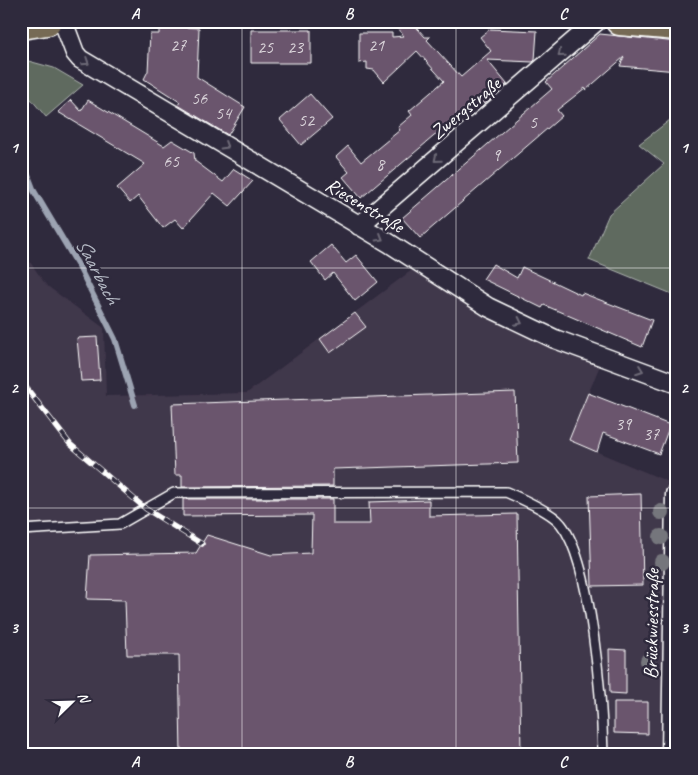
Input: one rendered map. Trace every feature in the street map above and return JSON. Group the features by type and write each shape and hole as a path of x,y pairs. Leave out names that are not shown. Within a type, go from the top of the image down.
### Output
{"main road":[{"path":"21,24 47,21"},
{"path":"620,21 677,26"}],"street":[{"name":"Riesenstraße","path":"63,21 74,53 80,60 359,226 488,307 555,339 677,384"},
{"name":"Zwergstraße","path":"359,226 597,21"},
{"name":"Brückwiesstraße","path":"671,754 675,494"}],"lane":[{"path":"21,530 120,524 174,493 506,492 530,502 561,523 577,558 592,624 602,716 603,754"}],"shaded area":[{"path":"21,249 46,285 104,328 106,396 247,393 420,264 603,358 569,440 676,485 671,754 21,754"}],"green space":[{"path":"21,59 54,68 83,85 46,117 21,87"},
{"path":"670,120 677,123 677,296 589,260 609,214 664,164 639,144"}],"building":[{"path":"396,21 411,21 425,37 430,37 427,40 461,77 491,51 480,37 490,29 537,31 535,60 533,62 487,60 507,84 484,104 479,98 361,198 343,177 349,172 336,157 348,146 361,162 400,130 398,127 412,115 409,111 444,81 417,51 384,82 374,70 367,69 367,62 359,63 359,33 392,33 392,37 404,36 393,24"},
{"path":"159,26 199,28 197,77 245,107 228,135 178,105 180,102 144,79 148,71 150,34 159,34"},
{"path":"251,30 311,30 311,63 251,63"},
{"path":"600,34 677,42 677,71 620,66 624,57 586,90 585,88 557,110 562,116 420,238 402,218 552,89 546,82"},
{"path":"310,94 332,119 301,145 280,120"},
{"path":"71,100 81,111 88,100 164,146 172,140 194,153 195,161 223,182 234,169 253,181 230,206 214,193 183,228 175,219 163,228 138,196 130,203 117,188 145,164 58,112"},
{"path":"331,245 346,263 356,255 378,282 355,301 333,273 325,280 311,262"},
{"path":"493,264 517,278 522,267 581,295 582,293 652,320 642,347 544,305 542,308 483,279"},
{"path":"355,313 366,327 330,353 320,339"},
{"path":"97,337 100,380 81,381 77,338"},
{"path":"515,392 518,463 333,469 333,486 182,487 182,475 175,475 172,404"},
{"path":"588,393 670,425 659,454 603,433 597,452 569,440"},
{"path":"641,494 643,585 592,586 589,496"},
{"path":"183,499 333,499 333,524 370,524 369,502 429,500 429,516 517,514 521,754 181,754 179,655 127,655 125,600 87,599 90,555 196,553 207,535 271,555 311,553 312,515 183,516"},
{"path":"609,649 626,650 626,694 610,693"},
{"path":"614,702 648,702 648,734 614,733"}],"waterway":[{"name":"Saarbach","path":"21,157 34,191 78,265 115,339 135,405"}],"railway":[{"path":"21,381 70,444 146,509 202,544"}]}
